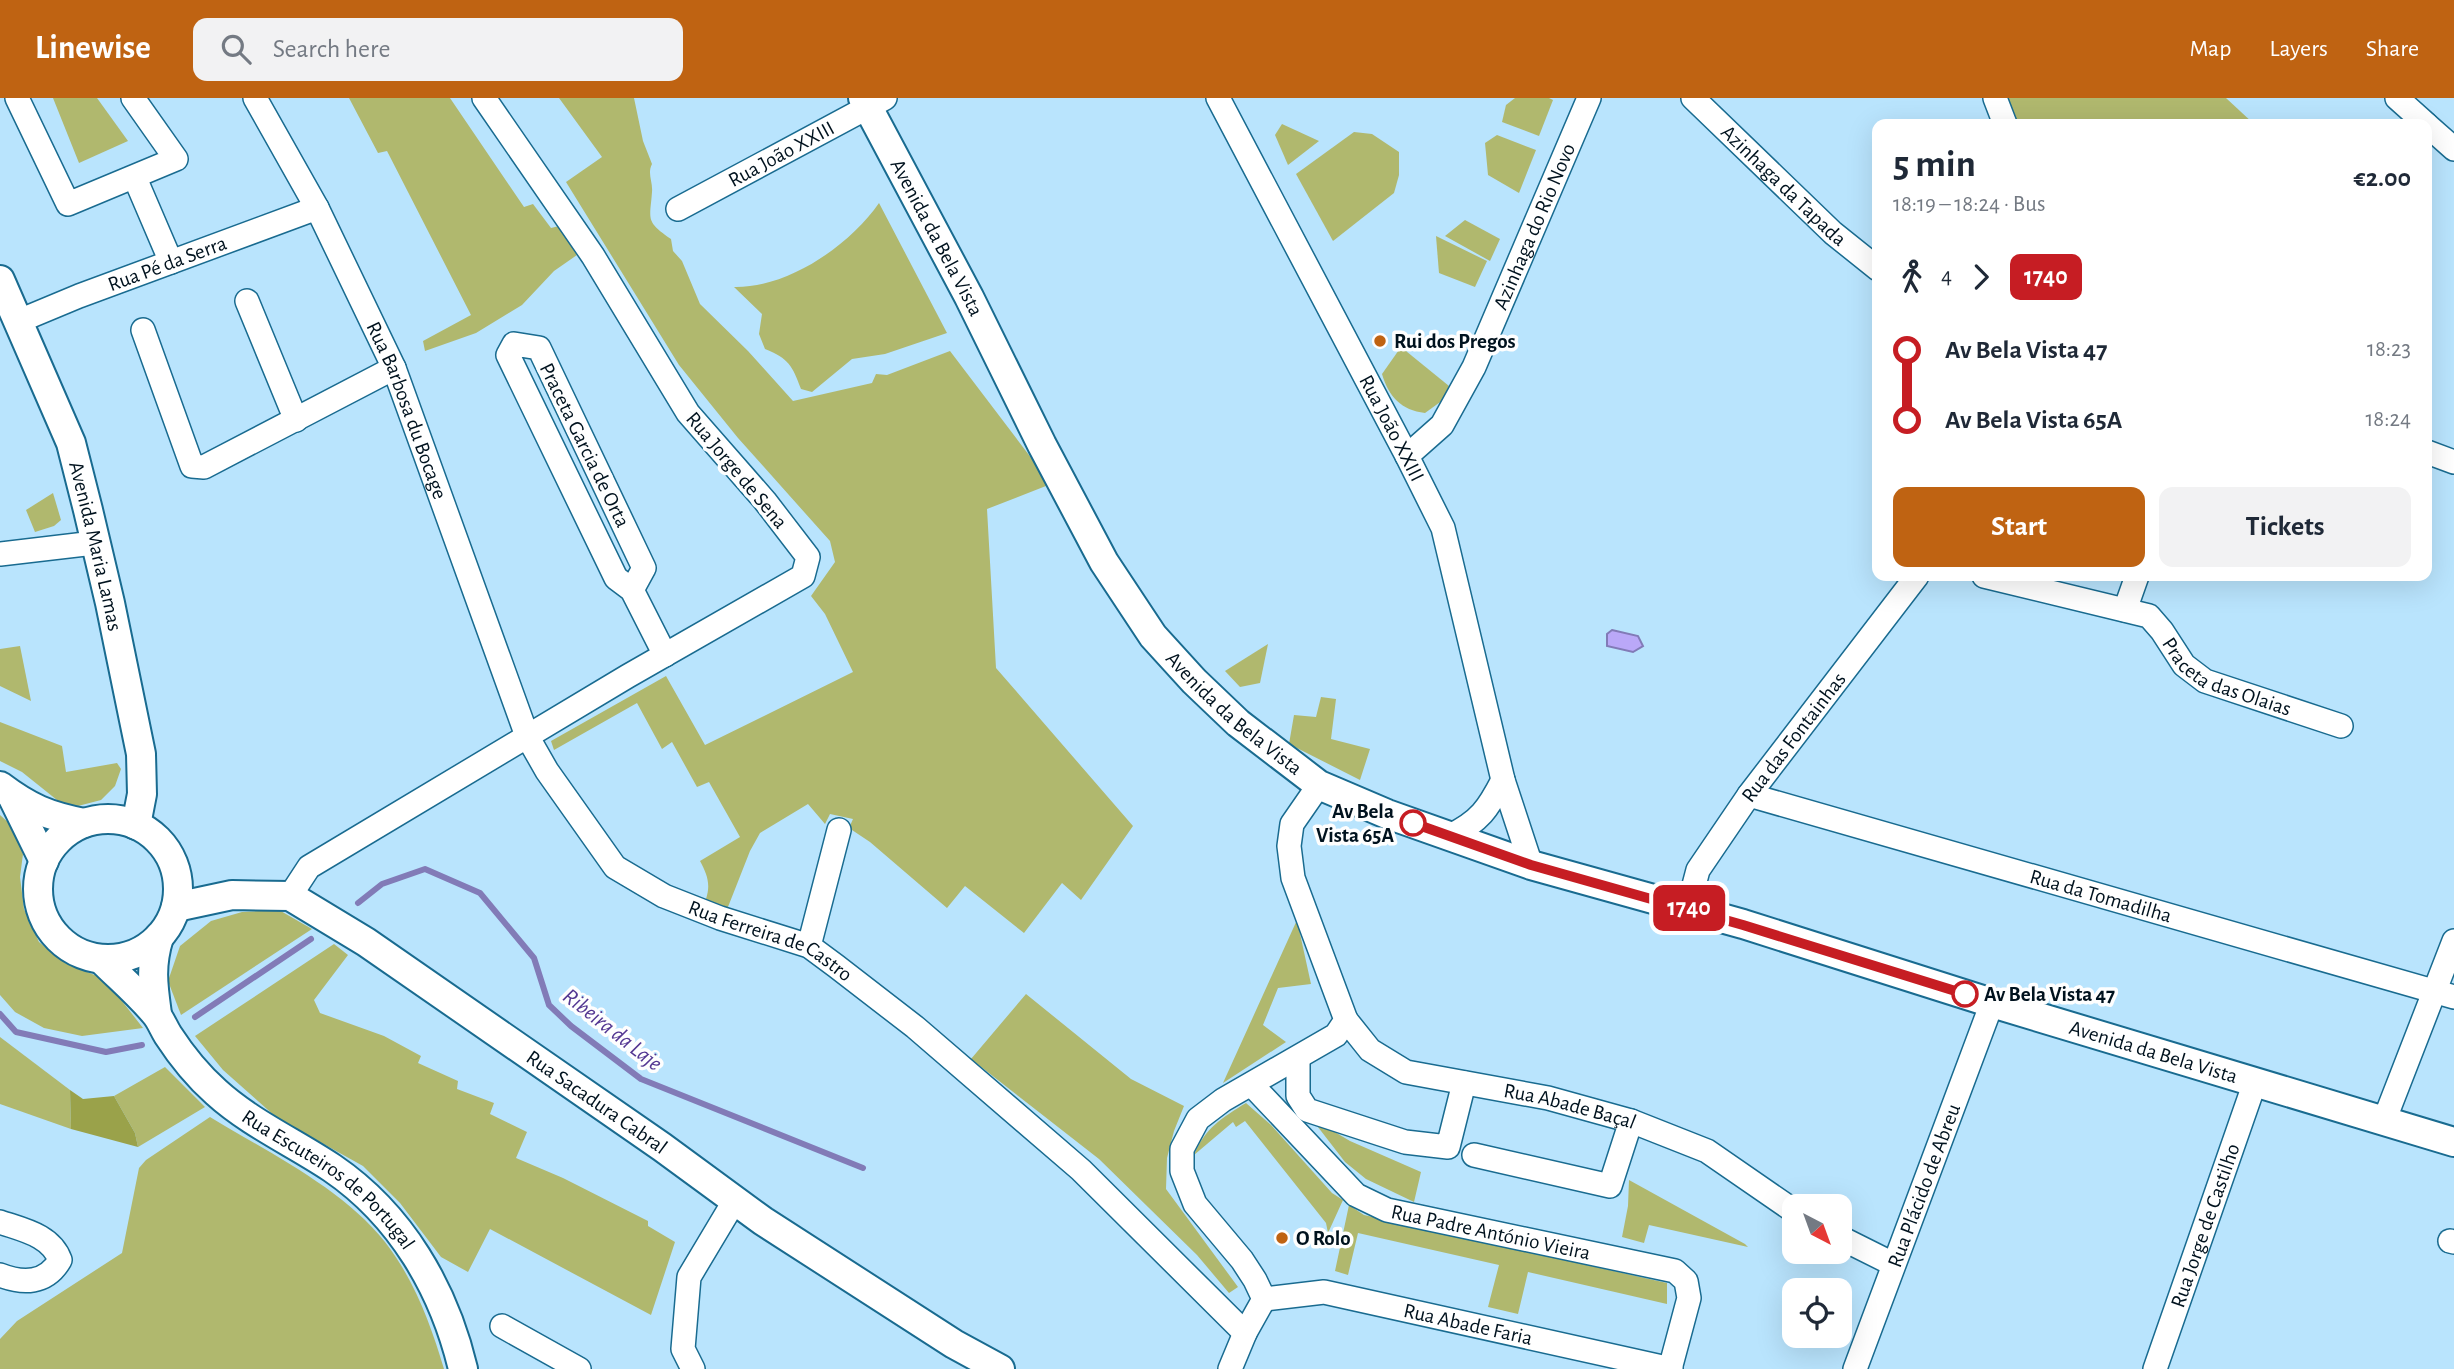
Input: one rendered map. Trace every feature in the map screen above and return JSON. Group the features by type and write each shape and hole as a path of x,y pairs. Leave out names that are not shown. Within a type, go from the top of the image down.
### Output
{"street":[{"path":"17,98 68,204 176,159 133,98"},
{"name":"Rua Barbosa du Bocage","path":"254,98 317,208 394,368 527,736"},
{"name":"Rua Jorge de Sena","path":"484,98 593,256 688,413 765,501 808,557 803,576 527,736"},
{"name":"Rua João XXIII","path":"1218,98 1443,528 1503,780 1531,865"},
{"name":"Azinhaga do Rio Novo","path":"1407,456 1442,425 1474,367 1588,98"},
{"name":"Azinhaga da Tapada","path":"1693,98 1833,233 1872,264"},
{"path":"1995,98 2003,119"},
{"path":"2397,98 2420,119"},
{"name":"Rua João XXIII","path":"678,209 872,101"},
{"name":"Avenida da Bela Vista","path":"872,101 1042,445 1104,562 1153,636 1194,681 1238,723 1319,785 1387,814 1531,865 1688,908 2454,1142"},
{"path":"2432,129 2454,149"},
{"path":"135,178 171,262"},
{"name":"Rua Pé da Serra","path":"19,321 79,296 317,208"},
{"name":"Avenida Maria Lamas","path":"0,281 71,443 110,603 141,754 142,794 136,825"},
{"path":"247,301 296,419"},
{"path":"143,330 192,466 204,467 394,368"},
{"name":"Praceta Garcia de Orta","path":"632,590 644,568 539,348 514,344 508,355 617,578 632,590 665,655"},
{"path":"2432,454 2454,462"},
{"path":"0,554 94,543"},
{"name":"Rua das Fontainhas","path":"1688,908 1698,870 1749,795 1913,581"},
{"name":"Praceta das Olaias","path":"2005,581 2149,616 2184,665 2205,681 2341,726"},
{"path":"2125,610 2135,581"},
{"path":"176,907 232,895 290,896 309,867 527,736"},
{"name":"Rua Ferreira de Castro","path":"527,736 547,771 615,867 664,896 720,918 809,946 915,1027 1081,1170 1245,1333"},
{"path":"1450,836 1471,826 1491,805 1503,780"},
{"name":"Rua Abade Baçal","path":"1319,785 1293,824 1289,846 1293,878 1346,1020 1370,1050 1406,1072 1548,1098 1631,1121 1707,1151 1782,1203"},
{"path":"6,791 50,816 84,823"},
{"path":"6,791 44,861"},
{"name":"Rua da Tomadilha","path":"1749,795 2444,994"},
{"path":"101,819 136,825 155,836 169,853 177,874 176,907 159,937 143,950 122,958 81,956 52,933 43,916 38,898 38,879 44,861 54,845 67,832 84,823 101,819"},
{"path":"809,946 839,830"},
{"name":"Rua Sacadura Cabral","path":"290,896 366,942 735,1200 954,1344 1000,1369"},
{"name":"Rua Escuteiros de Portugal","path":"157,1014 152,978 153,958 159,937"},
{"path":"2384,1121 2444,994 2454,941"},
{"name":"Rua Escuteiros de Portugal","path":"101,959 157,1014 168,1035 214,1090 236,1109 348,1180 387,1216 432,1281 458,1345 463,1369"},
{"name":"Rua Plácido de Abreu","path":"1855,1369 1992,1003"},
{"path":"1230,1369 1245,1333 1264,1299 1242,1260 1195,1204 1182,1171 1182,1149 1198,1119 1223,1100 1336,1035 1346,1020"},
{"path":"1298,1058 1298,1096 1307,1110 1405,1142 1448,1147 1464,1083"},
{"name":"Rua Jorge de Castilho","path":"2155,1369 2255,1082"},
{"name":"Rua Padre António Vieira","path":"1252,1085 1356,1195 1387,1210 1675,1271 1686,1281 1689,1298 1670,1369"},
{"path":"1474,1155 1610,1186 1631,1121"},
{"path":"693,1369 682,1349 689,1277 735,1200"},
{"path":"0,1222 52,1244 60,1260 48,1275 30,1282 0,1275"},
{"path":"1852,1244 1893,1264"},
{"name":"Rua Abade Faria","path":"1264,1299 1324,1292 1670,1369"},
{"path":"502,1326 579,1369"}],"green space":[{"path":"53,98 97,98 128,141 79,163"},
{"path":"349,98 450,98 524,207 533,204 551,228 559,226 577,255 554,271 522,305 476,333 425,351 423,341 471,315 387,151 378,153"},
{"path":"559,98 634,98 643,141 652,164 650,214 653,224 671,239 673,251 682,261 700,304 748,351 793,401 872,383 876,374 887,375 950,351 1051,484 987,509 996,668 1133,826 1081,900 1062,883 1024,933 965,886 947,908 870,842 849,828 853,819 830,814 825,824 808,804 760,833 726,912 706,899 708,879 700,861 740,837 709,782 697,787 672,742 662,749 637,703 554,750 551,741 666,676 705,745 853,672 825,614 811,596 835,562 830,541 738,438 679,365 566,182 602,157"},
{"path":"1515,98 1553,100 1539,136 1502,122 1506,105"},
{"path":"2004,98 2226,98 2249,119 2013,119"},
{"path":"1282,124 1319,141 1288,165 1275,135"},
{"path":"1354,132 1372,134 1399,152 1399,175 1394,193 1333,241 1296,174"},
{"path":"1497,135 1536,150 1519,193 1488,175 1485,143"},
{"path":"879,203 947,333 885,354 852,359 812,392 801,389 789,364 765,349 759,334 762,314 734,287 775,280 816,262 851,234"},
{"path":"1465,220 1500,239 1490,261 1445,236"},
{"path":"1436,236 1487,261 1475,287 1439,273"},
{"path":"1401,347 1449,386 1443,400 1425,413 1409,409 1397,401 1382,374"},
{"path":"53,493 61,520 54,526 35,532 26,510"},
{"path":"1268,644 1260,683 1240,687 1225,671"},
{"path":"20,646 31,701 0,686 0,649"},
{"path":"1321,697 1336,699 1331,739 1370,749 1360,780 1289,744 1294,715 1316,717"},
{"path":"0,722 62,746 66,772 117,763 121,769 115,786 101,800 78,806 62,804 22,772 0,761"},
{"path":"0,815 10,824 23,854 20,877 24,909 39,942 65,963 97,976 118,996 143,1028 82,1036 44,1028 15,1012 0,995"},
{"path":"279,910 312,929 181,1015 168,981 180,946 211,921 242,912"},
{"path":"1297,920 1311,984 1278,988 1263,1025 1286,1042 1223,1083"},
{"path":"334,944 348,955 314,1000 320,1013 384,1036 421,1056 418,1063 458,1081 457,1089 494,1103 490,1114 527,1132 516,1158 563,1178 648,1221 648,1226 675,1242 651,1315 490,1229 468,1272 441,1257 400,1203 363,1166 277,1118 223,1070 195,1036"},
{"path":"1026,994 1131,1079 1184,1106 1167,1158 1166,1189 1238,1287 1229,1293 1197,1255 1099,1159 971,1059"},
{"path":"0,1037 70,1090 71,1129 0,1104"},
{"path":"165,1067 205,1107 138,1147 135,1133 114,1096"},
{"path":"70,1090 83,1099 114,1096 135,1133 138,1147 71,1129"},
{"path":"1246,1103 1271,1125 1332,1193 1343,1200 1328,1233 1326,1223 1245,1121 1236,1127 1233,1122 1194,1155 1209,1131"},
{"path":"210,1117 304,1173 368,1223 405,1271 427,1319 444,1369 0,1369 0,1339 17,1321 122,1253 139,1168 146,1160"},
{"path":"1311,1118 1350,1141 1421,1172 1414,1202 1366,1179 1345,1162"},
{"path":"1629,1180 1748,1247 1649,1225 1644,1243 1622,1237 1628,1206"},
{"path":"1349,1205 1364,1215 1667,1283 1667,1304 1528,1272 1518,1314 1488,1307 1499,1265 1358,1233 1348,1275 1335,1271"}],"shaded area":[{"path":"1612,630 1638,636 1643,646 1633,652 1607,646 1607,634"}],"waterway":[{"name":"Ribeira da Laje","path":"358,903 382,884 425,869 480,893 534,958 549,1005 571,1026 641,1079 863,1168"},
{"path":"195,1017 311,939"},
{"name":"Ribeira da Laje","path":"0,1014 16,1032 106,1052 142,1045"}],"bus line":[{"name":"1740","path":"1413,823 1531,865 1688,908 1965,994"}],"place":[{"name":"Rui dos Pregos","path":"1380,341"},
{"name":"Av Bela Vista 65A","path":"1413,823"},
{"name":"Av Bela Vista 47","path":"1965,994"},
{"name":"O Rolo","path":"1282,1238"}]}
